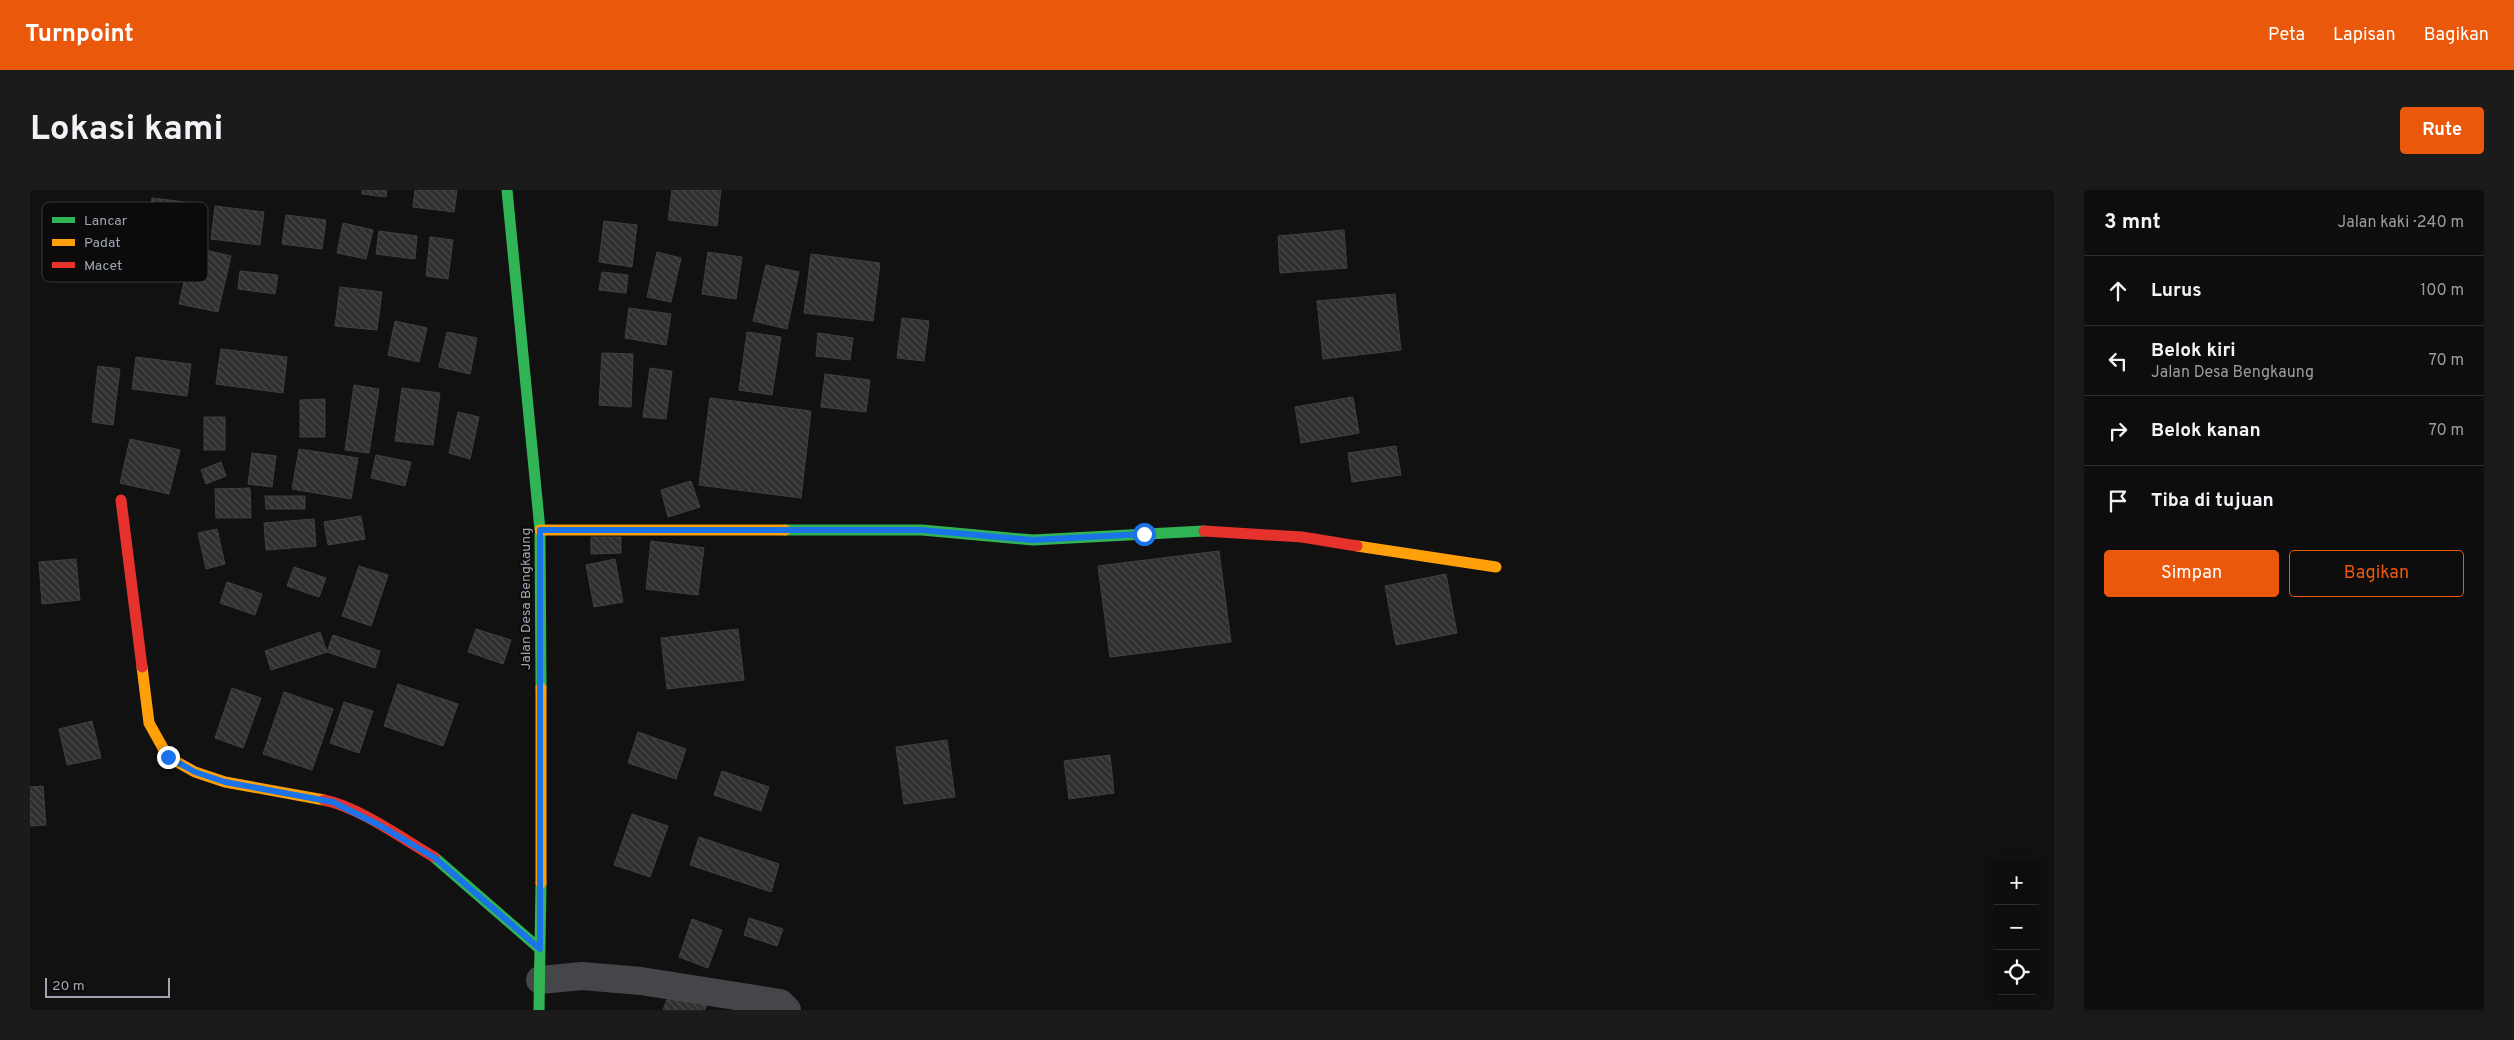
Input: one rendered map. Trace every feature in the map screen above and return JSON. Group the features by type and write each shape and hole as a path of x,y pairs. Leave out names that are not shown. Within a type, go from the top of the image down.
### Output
{"street":[{"name":"Jalan Desa Bengkaung","path":"507,190 540,530 540,1010"},
{"path":"121,500 149,723 168,757 195,772 225,782 333,802 381,826 435,858 540,949"},
{"path":"540,530 922,530 1033,540 1217,530 1302,537 1496,567"},
{"path":"540,980 582,976 641,981 780,1002 787,1010"}],"building":[{"path":"362,190 387,190 386,197 362,194"},
{"path":"415,190 457,190 454,212 413,207"},
{"path":"672,190 721,190 717,226 668,220"},
{"path":"152,198 185,202 152,202"},
{"path":"215,206 264,212 260,245 211,239"},
{"path":"286,215 326,220 322,249 282,244"},
{"path":"604,221 637,225 632,267 599,262"},
{"path":"343,223 373,230 366,259 337,253"},
{"path":"1344,230 1347,268 1280,273 1278,236"},
{"path":"379,231 417,236 415,259 376,254"},
{"path":"430,237 453,240 448,279 426,276"},
{"path":"208,251 231,256 218,312 179,304 184,282 208,282"},
{"path":"657,252 681,258 671,302 647,297"},
{"path":"708,252 742,257 736,299 702,294"},
{"path":"811,254 880,263 873,321 804,313"},
{"path":"766,265 799,272 787,329 753,321"},
{"path":"240,271 278,275 275,294 238,289"},
{"path":"602,272 628,275 626,293 599,290"},
{"path":"340,287 382,292 377,330 335,326"},
{"path":"1395,294 1401,350 1323,359 1317,301"},
{"path":"629,308 671,314 666,345 625,338"},
{"path":"902,318 929,321 924,361 897,358"},
{"path":"395,321 427,328 419,362 388,355"},
{"path":"447,332 477,338 470,374 439,367"},
{"path":"747,332 781,337 772,395 739,390"},
{"path":"818,333 853,338 850,360 816,356"},
{"path":"221,349 287,357 283,393 216,384"},
{"path":"602,353 633,354 631,407 599,405"},
{"path":"136,357 191,364 187,396 132,389"},
{"path":"98,366 120,369 113,425 92,422"},
{"path":"650,368 672,371 666,419 643,417"},
{"path":"825,374 870,380 866,412 821,407"},
{"path":"354,385 379,389 369,453 345,450"},
{"path":"402,388 440,393 433,445 395,441"},
{"path":"1353,397 1359,433 1301,443 1295,407"},
{"path":"710,398 811,411 801,498 699,485"},
{"path":"325,399 325,437 300,437 300,400"},
{"path":"458,412 479,417 470,459 449,453"},
{"path":"204,417 225,417 225,450 204,450"},
{"path":"130,439 180,450 169,494 120,483"},
{"path":"1396,446 1401,475 1352,482 1348,453"},
{"path":"299,449 358,458 351,499 292,489"},
{"path":"252,453 276,456 272,487 248,484"},
{"path":"376,455 411,462 405,486 371,478"},
{"path":"221,462 226,476 206,484 201,470"},
{"path":"691,481 700,507 668,517 661,490"},
{"path":"250,488 251,518 216,518 215,489"},
{"path":"265,496 305,496 305,509 266,509"},
{"path":"361,516 365,539 328,545 324,522"},
{"path":"314,519 316,546 266,550 264,523"},
{"path":"217,529 225,564 206,569 198,533"},
{"path":"591,537 621,537 621,553 591,554"},
{"path":"651,541 704,548 698,595 646,589"},
{"path":"1219,551 1231,642 1110,657 1098,566"},
{"path":"76,559 80,600 42,604 39,562"},
{"path":"615,559 623,602 594,607 586,565"},
{"path":"359,566 388,575 371,626 342,616"},
{"path":"294,567 326,578 319,597 287,586"},
{"path":"1446,574 1457,633 1396,645 1385,586"},
{"path":"227,582 262,594 255,615 220,603"},
{"path":"476,629 511,640 503,664 468,652"},
{"path":"738,629 744,680 667,689 661,638"},
{"path":"320,632 327,652 271,670 265,651"},
{"path":"333,635 380,651 375,668 327,652"},
{"path":"398,684 458,704 443,746 384,726"},
{"path":"232,688 261,698 243,748 215,738"},
{"path":"284,692 333,709 312,770 263,754"},
{"path":"344,702 373,711 359,753 330,743"},
{"path":"92,721 101,758 67,765 59,729"},
{"path":"638,732 686,749 676,779 628,763"},
{"path":"947,740 955,797 904,804 896,747"},
{"path":"1110,755 1114,793 1069,799 1064,761"},
{"path":"722,771 769,787 761,811 714,795"},
{"path":"43,786 46,825 30,826 30,787"},
{"path":"632,814 668,826 650,877 614,865"},
{"path":"699,837 779,864 771,892 690,865"},
{"path":"749,918 783,929 777,946 744,935"},
{"path":"692,919 722,930 708,968 679,957"},
{"path":"670,991 707,1004 705,1010 663,1010"}],"traffic: fast":[{"path":"507,190 540,530 541,688"},
{"path":"785,530 922,530 1033,540 1204,531"},
{"path":"434,857 540,949"},
{"path":"539,1010 541,883"}],"traffic: slow":[{"path":"540,530 785,530"},
{"path":"1357,546 1496,567"},
{"path":"142,667 149,723 168,757 195,772 225,782 324,800"},
{"path":"541,688 541,883"}],"traffic: jam":[{"path":"121,500 142,667"},
{"path":"1204,531 1302,537 1357,546"},
{"path":"324,800 352,809 366,816 434,857"}],"route":[{"path":"168,757 195,772 225,782 333,802 381,826 435,858 540,949 542,792 540,530 771,532 922,530 1033,540 1080,539 1144,534"}]}
